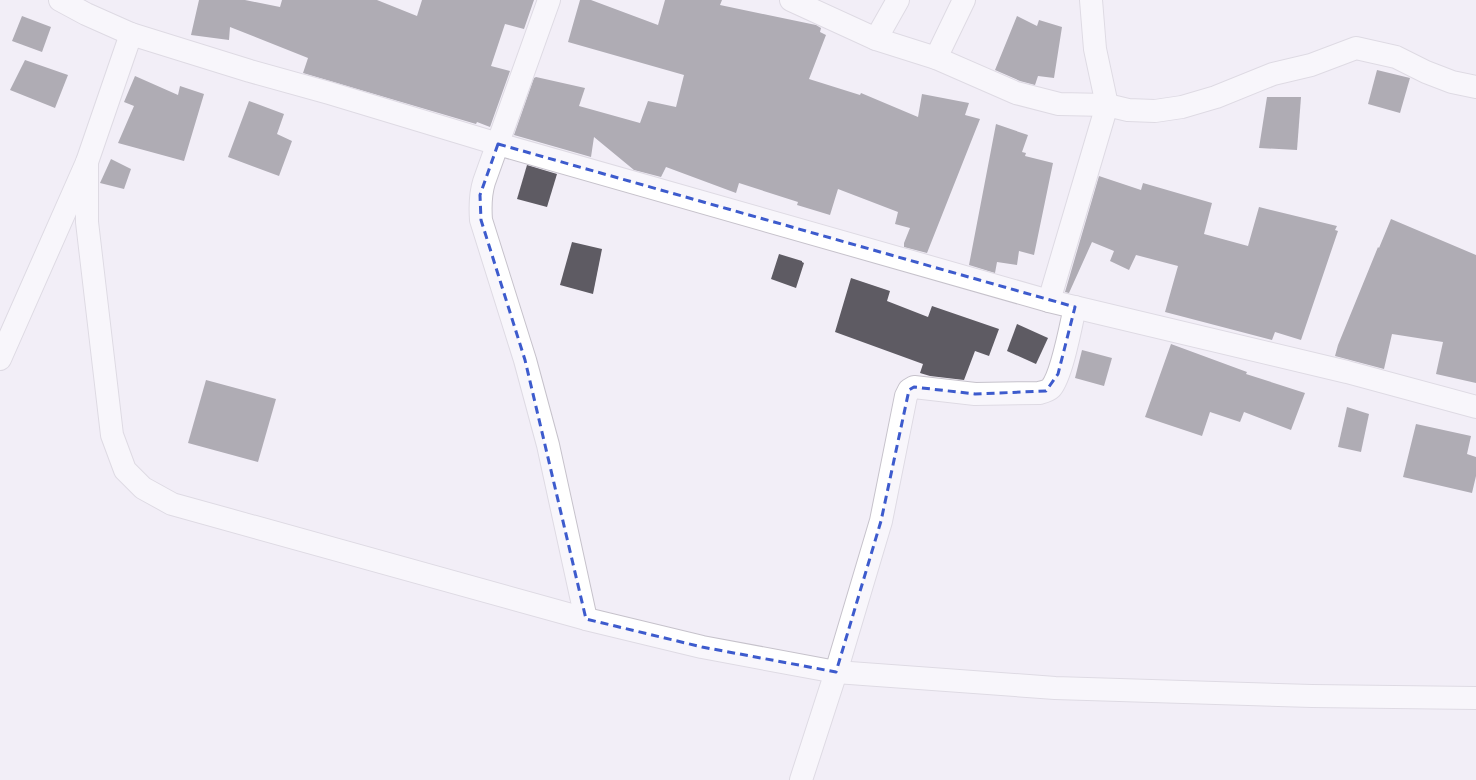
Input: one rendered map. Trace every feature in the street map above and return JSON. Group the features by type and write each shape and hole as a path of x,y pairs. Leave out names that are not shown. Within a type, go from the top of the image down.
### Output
{"street":[{"path":"60,0 86,14 131,34 243,69 329,93 498,144 1049,301 1347,372 1476,407"},
{"path":"549,0 480,195 481,220 525,360 548,445 586,619"},
{"path":"791,0 876,39 936,58 1024,95 1059,104 1107,105 1128,110 1155,111 1182,107 1216,97 1273,74 1311,65 1356,48 1396,57 1426,72 1452,82 1476,87"},
{"path":"876,39 898,0"},
{"path":"936,58 964,0"},
{"path":"1049,301 1107,105 1095,50 1091,0"},
{"path":"0,359 87,162 131,34"},
{"path":"87,162 87,222 112,435 125,470 143,488 172,504 586,619 702,647 836,672 1055,688 1312,696 1476,698"},
{"path":"801,780 836,672 881,521 906,396 909,390 914,387 975,394 1039,393 1046,391 1050,388 1058,374 1076,307"}],"highlighted area":[{"path":"498,144 1075,307 1058,374 1046,391 975,394 914,387 909,390 881,521 836,672 702,647 586,619 525,360 481,220 480,195"}],"building":[{"path":"199,0 245,0 280,7 282,0 377,0 417,16 422,0 534,0 524,29 505,24 491,66 510,71 490,127 303,73 308,58 230,27 229,40 191,35"},
{"path":"580,0 591,0 658,25 665,0 722,0 720,5 816,25 821,28 820,32 826,35 809,79 860,95 861,93 918,117 922,94 969,103 965,115 980,119 927,253 904,247 904,243 910,228 895,224 898,212 838,189 830,215 797,205 798,202 739,183 736,193 666,167 661,177 634,170 594,137 591,157 514,135 534,78 536,77 585,88 579,106 640,123 648,101 676,107 684,75 568,42"},
{"path":"22,16 51,27 42,52 12,41"},
{"path":"1017,16 1037,26 1039,20 1062,27 1054,78 1038,76 1035,85 1020,81 995,70"},
{"path":"25,60 68,75 55,108 10,90"},
{"path":"1377,70 1410,78 1400,113 1368,104"},
{"path":"135,76 178,95 180,86 204,94 184,161 118,143 134,106 124,102"},
{"path":"1267,97 1301,97 1297,150 1259,148"},
{"path":"249,101 284,114 277,134 292,141 279,176 228,157"},
{"path":"996,124 1028,135 1022,152 1026,153 1025,156 1053,163 1034,255 1019,251 1017,265 997,262 995,273 969,265"},
{"path":"111,159 131,169 124,189 100,183"},
{"path":"527,165 557,174 547,207 517,199"},
{"path":"1099,176 1141,190 1143,183 1212,203 1204,234 1248,246 1259,207 1337,226 1335,230 1338,231 1301,340 1275,332 1272,340 1165,312 1178,266 1136,255 1129,270 1110,261 1114,251 1092,242 1069,293 1065,292"},
{"path":"1391,219 1476,255 1476,383 1436,374 1443,342 1392,334 1384,369 1335,356 1338,345 1378,247 1379,248"},
{"path":"572,242 602,249 593,294 560,285"},
{"path":"779,254 802,261 804,263 796,288 771,279"},
{"path":"851,278 890,291 887,301 928,317 932,306 999,329 989,356 975,351 964,380 930,376 920,373 923,364 835,332"},
{"path":"1017,324 1048,338 1036,364 1007,351"},
{"path":"1171,344 1247,372 1246,374 1305,393 1291,430 1244,412 1240,422 1210,412 1202,436 1145,417"},
{"path":"1082,350 1112,358 1104,386 1075,378"},
{"path":"206,380 276,399 258,462 188,443"},
{"path":"1347,407 1369,414 1361,452 1338,447"},
{"path":"1416,424 1471,436 1467,454 1476,457 1476,476 1472,493 1403,477"}]}
